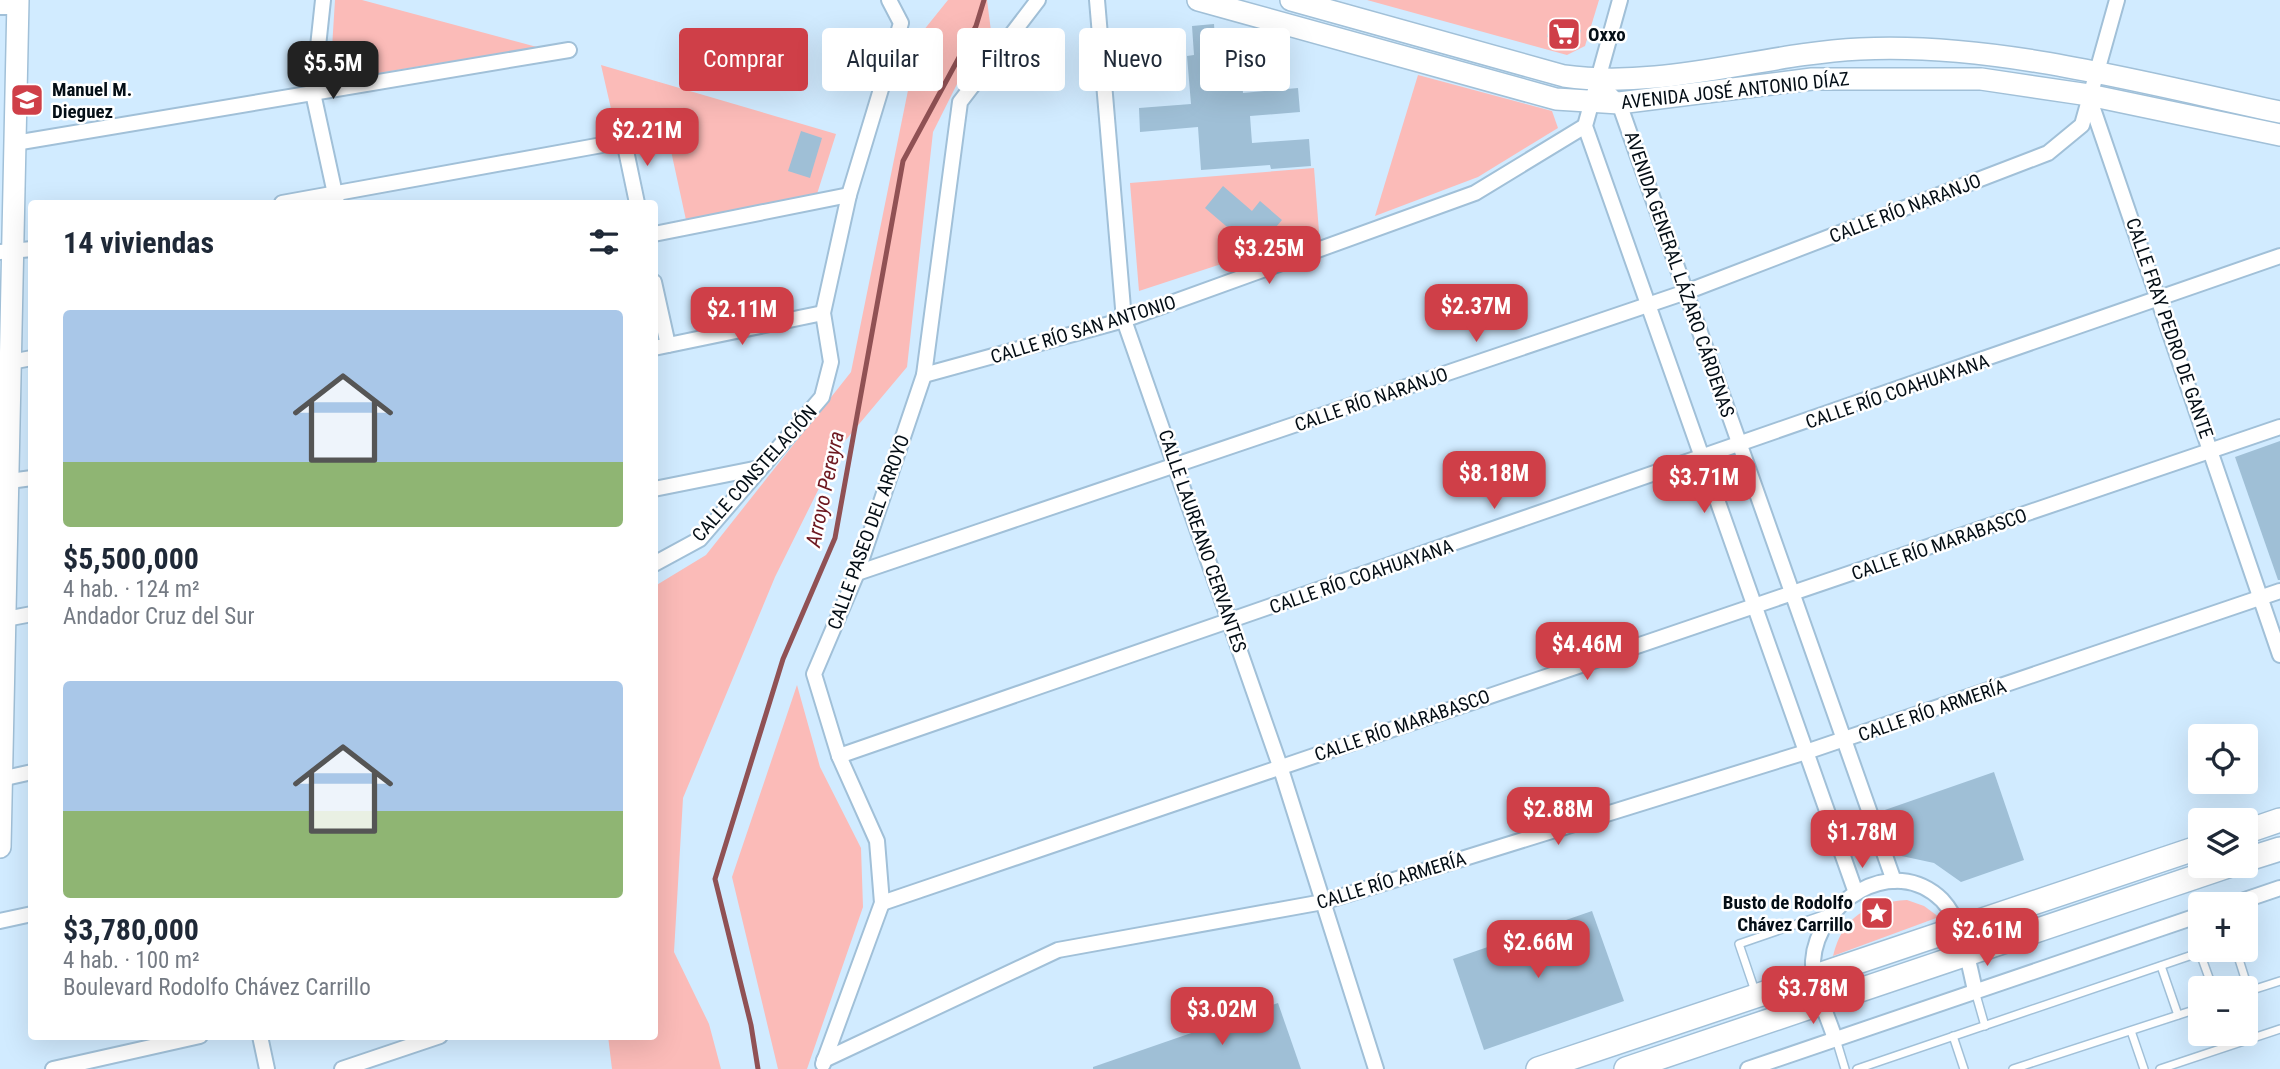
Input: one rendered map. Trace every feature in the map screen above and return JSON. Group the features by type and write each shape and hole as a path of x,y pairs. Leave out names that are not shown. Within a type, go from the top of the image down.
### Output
{"main road":[{"path":"2258,828 2280,820"},
{"path":"2258,856 2280,849"},
{"path":"1538,1069 1957,926 2188,851"},
{"path":"1626,1069 2193,878"}],"street":[{"path":"323,0 313,93 336,198"},
{"name":"CALLE CONSTELACIÓN","path":"658,562 700,539 822,397 831,362 823,313 849,195 901,23 889,0"},
{"name":"CALLE PASEO DEL ARROYO","path":"823,1064 882,903 877,841 839,756 814,674 857,573 924,375 960,103 1038,0"},
{"name":"CALLE LAUREANO CERVANTES","path":"1097,0 1124,320 1177,465 1280,766 1376,1069"},
{"name":"AVENIDA JOSÉ ANTONIO DÍAZ","path":"1198,0 1556,99 1619,103 1812,79 1981,79 2089,95 2280,135"},
{"path":"1285,24 1292,0"},
{"name":"AVENIDA JOSÉ ANTONIO DÍAZ","path":"1292,0 1564,76 1596,80 1639,79 1860,49 1980,54 2095,74 2280,112"},
{"path":"1585,126 1620,0"},
{"path":"2089,95 2117,0"},
{"path":"0,847 5,363 15,251 10,131 12,5"},
{"path":"10,131 313,93 569,50"},
{"path":"1596,80 1619,103"},
{"name":"CALLE RÍO NARANJO","path":"857,573 1686,292 2048,153 2082,125 2089,95"},
{"name":"CALLE FRAY PEDRO DE GANTE","path":"2089,95 2280,655"},
{"name":"AVENIDA GENERAL LÁZARO CÁRDENAS","path":"1619,103 1894,881"},
{"name":"CALLE RÍO SAN ANTONIO","path":"924,375 1124,320 1475,193 1585,126"},
{"name":"AVENIDA GENERAL LÁZARO CÁRDENAS","path":"1585,126 1856,893"},
{"path":"314,200 624,141 636,200"},
{"path":"658,233 849,195"},
{"name":"CALLE RÍO COAHUAYANA","path":"839,756 2161,300 2280,256"},
{"path":"658,319 661,346 823,313"},
{"path":"5,363 28,359"},
{"name":"CALLE RÍO MARABASCO","path":"882,903 2280,427"},
{"path":"658,488 759,468"},
{"path":"4,490 28,480"},
{"name":"CALLE RÍO ARMERÍA","path":"823,1064 1058,950 1323,902 1844,740 2280,591"},
{"path":"2,620 28,615"},
{"path":"2,779 28,773"},
{"path":"1835,1039 1814,975 1816,943 1833,911 1868,886 1894,881 1919,887 1941,900 1957,926 1975,990"},
{"path":"2258,895 2280,888"},
{"path":"0,921 28,915"},
{"path":"1748,1069 2188,919"},
{"path":"53,1069 182,1040"},
{"path":"261,1040 267,1069"},
{"path":"342,1069 428,1040"}],"lane":[{"path":"1756,995 1739,944 1833,911"},
{"path":"1857,1069 2188,957"},
{"path":"2161,966 2178,1015"},
{"path":"2258,988 2280,981"},
{"path":"1975,990 1986,1026"},
{"path":"2013,1069 2188,1011"},
{"path":"2160,1069 2280,1029"},
{"path":"2131,1031 2144,1069"},
{"path":"1953,1036 1964,1069"},
{"path":"1835,1039 1845,1069"}],"shaded area":[{"path":"335,0 362,0 537,47 330,81"},
{"path":"948,0 987,0 991,28 957,28 957,84 933,132 907,367 839,448 775,577 683,798 674,952 709,1024 721,1069 612,1069 608,1040 658,1040 658,584 706,555 851,372 908,91 943,91 943,28 925,28"},
{"path":"1367,0 1599,0 1585,46 1567,55"},
{"path":"601,65 679,88 679,91 690,91 836,134 817,194 686,220 668,137 620,148"},
{"path":"1418,75 1552,111 1558,128 1478,177 1375,216"},
{"path":"1314,168 1319,232 1139,291 1130,183"},
{"path":"797,685 820,767 861,848 863,907 807,1069 778,1069 732,877"},
{"path":"1907,900 1924,906 1939,917 1833,956 1843,931 1859,914 1880,904"}],"building":[{"name":"Oxxo","path":"1551,21 1581,30 1577,45 1547,37"},
{"path":"1214,24 1214,28 1200,28 1200,91 1243,93 1290,91 1290,89 1298,88 1300,112 1250,116 1252,143 1309,139 1311,166 1271,169 1270,165 1201,170 1198,127 1140,132 1139,108 1191,104 1187,56 1194,55 1192,26"},
{"path":"801,131 822,138 810,178 788,171"},
{"path":"1223,186 1252,211 1260,201 1282,220 1263,242 1258,237 1245,253 1228,238 1233,232 1205,208"},
{"path":"2280,441 2280,580 2278,580 2235,457"},
{"path":"1994,772 2024,860 1961,882 1934,863 1897,855 1882,811"},
{"path":"1592,911 1624,1001 1484,1050 1453,959"},
{"path":"1278,1003 1301,1069 1093,1069 1093,1067"}],"waterway":[{"name":"Arroyo Pereyra","path":"758,1069 751,1025 715,879 783,659 835,538 903,161 976,26 984,0"}],"place":[{"name":"Oxxo","path":"1564,34"},
{"name":"Manuel M. Dieguez","path":"27,100"},
{"name":"Busto de Rodolfo Chávez Carrillo","path":"1877,913"}]}
